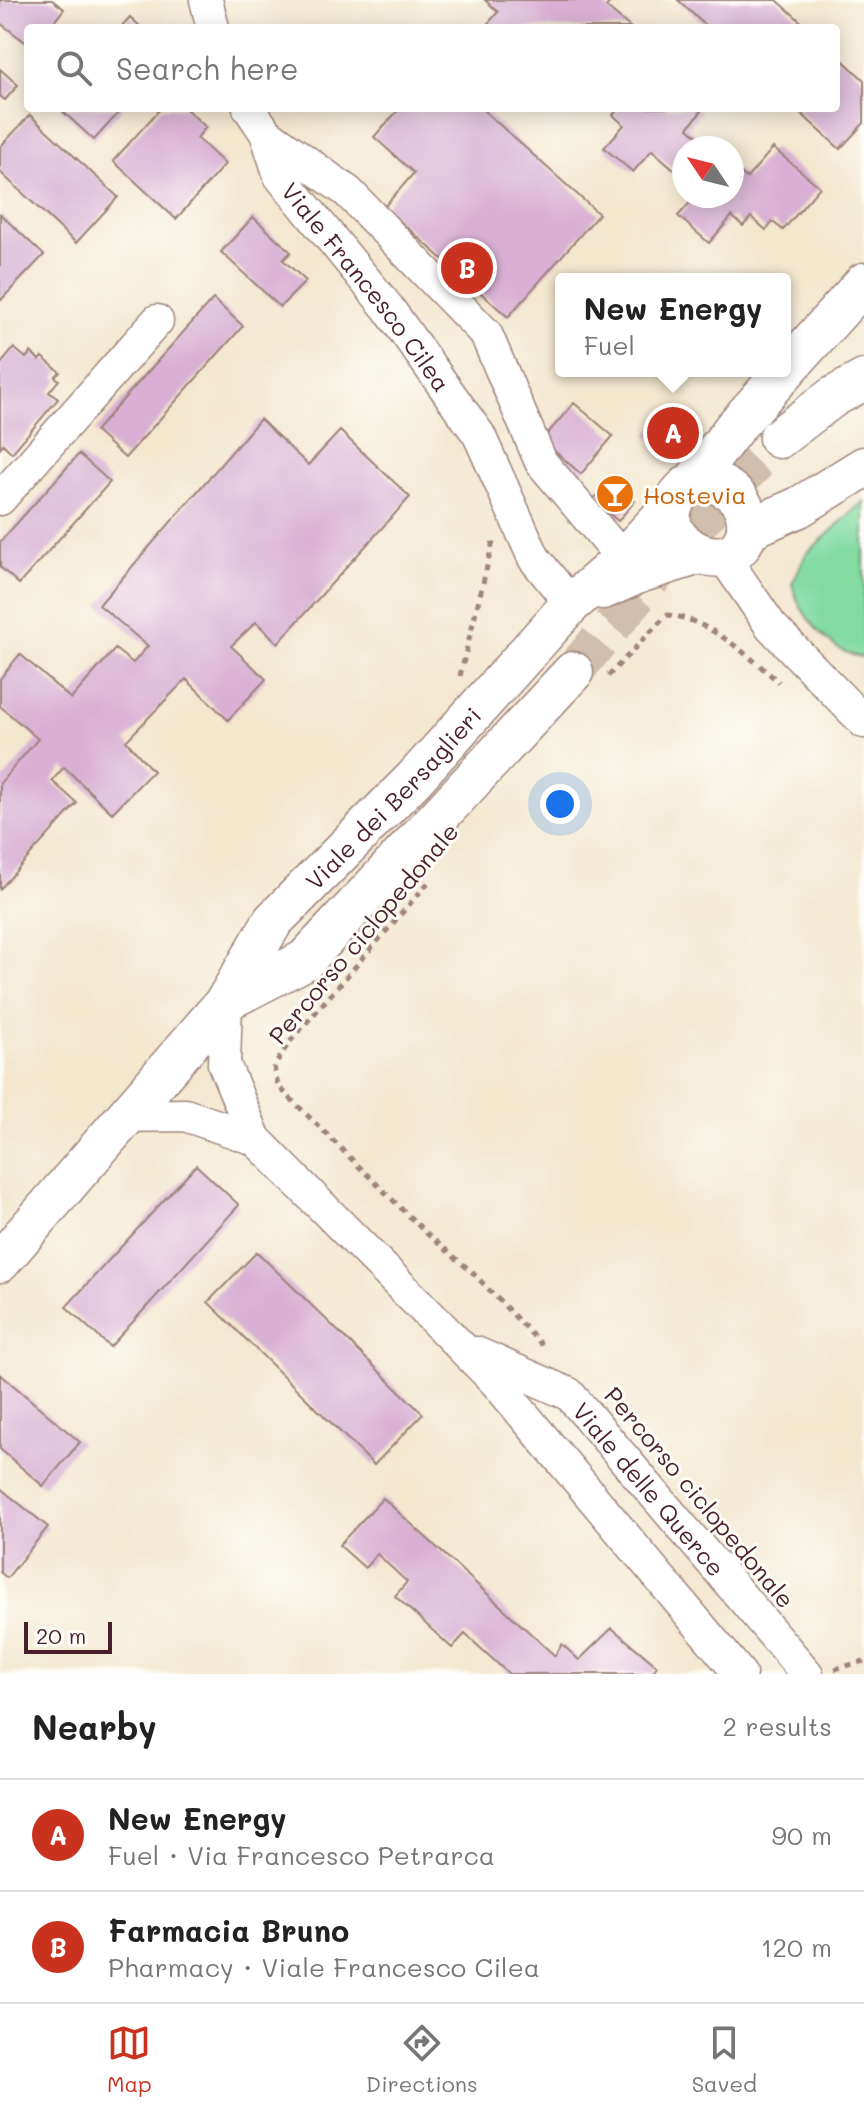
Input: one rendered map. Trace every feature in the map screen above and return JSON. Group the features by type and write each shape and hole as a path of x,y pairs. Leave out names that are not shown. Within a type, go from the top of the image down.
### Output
{"main road":[{"name":"Viale dei Bersaglieri","path":"791,364 864,283"},
{"name":"Viale dei Bersaglieri","path":"0,1262 226,1001 273,921 414,779 571,604 623,559 780,377"},
{"path":"779,438 833,397 864,380"},
{"path":"571,604 639,573 722,547 799,507 864,467"},
{"path":"710,480 730,489 745,510 722,547 681,541 672,524 683,493 710,480"},
{"name":"Viale dei Bersaglieri","path":"226,1001 305,960 589,675"}],"street":[{"path":"206,0 212,24"},
{"name":"Viale Francesco Cilea","path":"257,120 348,192 422,264 486,334 541,462 623,559"},
{"name":"Viale Francesco Cilea","path":"257,120 280,176 388,308 479,435 534,558 571,604"},
{"path":"0,499 157,321"},
{"path":"479,435 517,401"},
{"path":"722,547 771,626 861,711"},
{"name":"Viale delle Querce","path":"226,1001 224,1064 255,1139 506,1393 740,1674"},
{"name":"Viale delle Querce","path":"124,1116 185,1115 255,1139"},
{"name":"Viale delle Querce","path":"461,1346 569,1394 817,1670"}],"path":[{"path":"589,675 667,615 686,617 727,642 787,689"},
{"name":"Percorso ciclopedonale","path":"431,879 288,1044 274,1067 278,1086 425,1232 472,1272 551,1354"},
{"path":"817,1670 836,1670 864,1661"}],"green space":[{"path":"864,501 864,654 861,657 838,648 817,630 801,607 792,584 806,554"}],"building":[{"path":"0,0 52,0 64,9 52,24 24,24 24,41 0,23"},
{"path":"485,0 612,0 606,7 626,24 488,24 498,12"},
{"path":"678,0 777,0 804,24 704,24"},
{"path":"130,17 138,24 124,24"},
{"path":"840,58 864,80 864,123 840,149 799,112 840,112"},
{"path":"0,69 18,85 5,100 0,96"},
{"path":"63,112 119,112 94,140"},
{"path":"157,112 189,112 206,127 197,138 225,164 176,219 113,161"},
{"path":"396,112 485,112 599,214 508,317 384,207 414,173 374,137"},
{"path":"616,112 701,112 688,128 697,136 672,136 672,168 652,150 633,172 604,148 624,125 613,115"},
{"path":"30,115 118,197 76,243 0,172 0,147"},
{"path":"773,148 820,187 783,230 773,222 766,230 751,217 743,226 732,216 709,243 678,216 685,208 744,208 744,176 747,178"},
{"path":"0,214 44,255 0,301"},
{"path":"253,217 291,252 283,260 306,281 280,307 221,252"},
{"path":"213,299 243,326 125,458 95,431"},
{"path":"14,348 26,358 31,352 39,360 42,357 60,372 55,377 59,380 49,392 58,399 12,453 3,444 0,448 0,365"},
{"path":"574,403 613,436 581,474 542,440"},
{"path":"671,409 696,432 673,459 647,435"},
{"path":"260,419 308,465 340,431 410,497 278,643 256,622 231,646 266,679 228,720 186,679 126,741 153,771 112,813 64,767 52,781 77,803 0,889 0,783 38,739 0,706 0,679 20,654 71,699 115,649 133,663 148,646 99,605"},
{"path":"79,454 110,482 19,584 0,567 0,542"},
{"path":"610,479 635,501 618,521 593,500"},
{"path":"196,1165 239,1205 110,1347 66,1307"},
{"path":"257,1252 423,1414 374,1465 208,1302"},
{"path":"0,1374 80,1442 43,1486 0,1449"},
{"path":"0,1488 48,1527 7,1578 0,1572"},
{"path":"383,1498 555,1656 562,1644 579,1660 612,1628 657,1666 651,1674 509,1674 465,1634 452,1648 395,1596 407,1582 377,1554 365,1568 339,1545"}],"tunnel":[{"path":"573,672 699,521 779,438"}],"place":[{"name":"Farmacia Bruno","path":"467,268"},
{"name":"New Energy","path":"673,433"},
{"name":"Hostevia","path":"615,494"}]}
